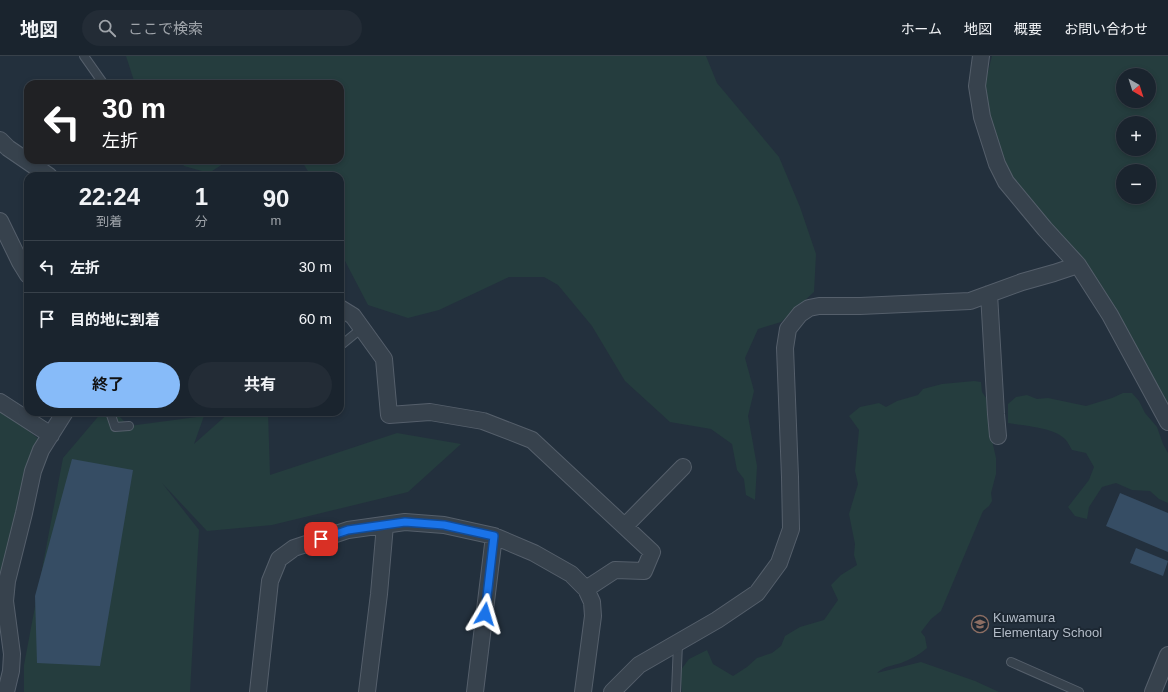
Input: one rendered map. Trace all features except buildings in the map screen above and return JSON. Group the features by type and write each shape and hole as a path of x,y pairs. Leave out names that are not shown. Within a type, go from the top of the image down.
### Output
{"street":[{"path":"981,56 977,86 982,117 997,164 1006,182 1019,199 1078,265 1110,315 1168,422"},
{"path":"0,140 8,148 24,159"},
{"path":"31,164 42,172"},
{"path":"0,221 24,268"},
{"path":"612,692 639,665 717,620 756,593 779,563 791,529 785,348 788,328 800,314 810,308 819,306 860,306 970,300 1078,265"},
{"path":"989,294 998,436"},
{"path":"344,310 353,316 384,359 389,415 430,412 483,421 532,440 652,552 644,571 614,570 586,589"},
{"path":"0,402 51,435"},
{"path":"6,692 11,672 12,654 5,601 7,580 33,471 41,450 63,416"},
{"path":"625,526 683,467"},
{"path":"258,692 270,581 279,559 294,548 341,532 405,522 444,525 494,536 534,554 571,574 586,589 592,602 593,616 583,692"},
{"path":"367,692 379,594 385,525"},
{"path":"475,692 494,536"},
{"path":"1153,692 1168,655"}],"lane":[{"path":"84,56 101,80"},
{"path":"344,343 362,328"},
{"path":"112,416 116,427 129,426"},
{"path":"676,692 678,642"},
{"path":"1011,662 1079,692"}],"green space":[{"path":"126,56 706,56 717,83 779,157 800,207 816,254 814,292 781,322 758,329 745,358 754,391 748,416 757,466 755,500 746,495 744,479 737,470 732,444 711,429 670,422 625,381 592,326 558,285 544,277 509,277 439,310 408,318 368,305 344,259 344,172 308,172 304,164 344,164 344,80 134,80"},
{"path":"992,56 1168,56 1168,407 1082,265 1006,182 992,136 984,88"},
{"path":"183,164 223,164 211,172 184,166"},
{"path":"974,381 981,382 982,392 991,405 989,427 996,458 996,474 991,493 992,501 983,511 941,611 931,619 921,632 925,637 927,648 912,658 885,668 877,673 921,662 975,681 999,692 682,692 680,671 689,659 707,650 713,664 733,676 757,658 772,653 781,646 785,636 800,627 824,620 838,600 831,585 841,575 857,565 854,555 855,544 849,514 858,484 855,471 859,430 849,416 860,407 879,403 886,407 897,401 918,395 923,389 942,384"},
{"path":"1123,393 1132,393 1139,401 1145,413 1157,427 1168,453 1168,503 1159,499 1150,491 1132,490 1116,483 1102,487 1089,507 1087,519 1075,516 1068,507 1089,480 1094,467 1086,453 1072,450 1065,439 1060,435 1046,429 1008,423 1008,404 1016,397 1027,395 1037,399 1048,398 1086,406"},
{"path":"0,408 45,444 0,593"},
{"path":"99,416 119,416 129,426 204,416 194,444 226,416 268,416 270,475 397,433 461,444 408,492 272,525 207,531 162,483 199,530 190,692 24,692 24,665 63,458"}],"water":[{"path":"72,459 133,470 100,666 37,663 35,596"},
{"path":"1120,493 1168,513 1168,552 1106,526"},
{"path":"1136,548 1168,561 1163,576 1130,563"}],"place":[{"name":"Kuwamura Elementary School","path":"980,624"}],"route":[{"path":"321,539 348,530 405,522 444,525 494,536 485,614"}]}
